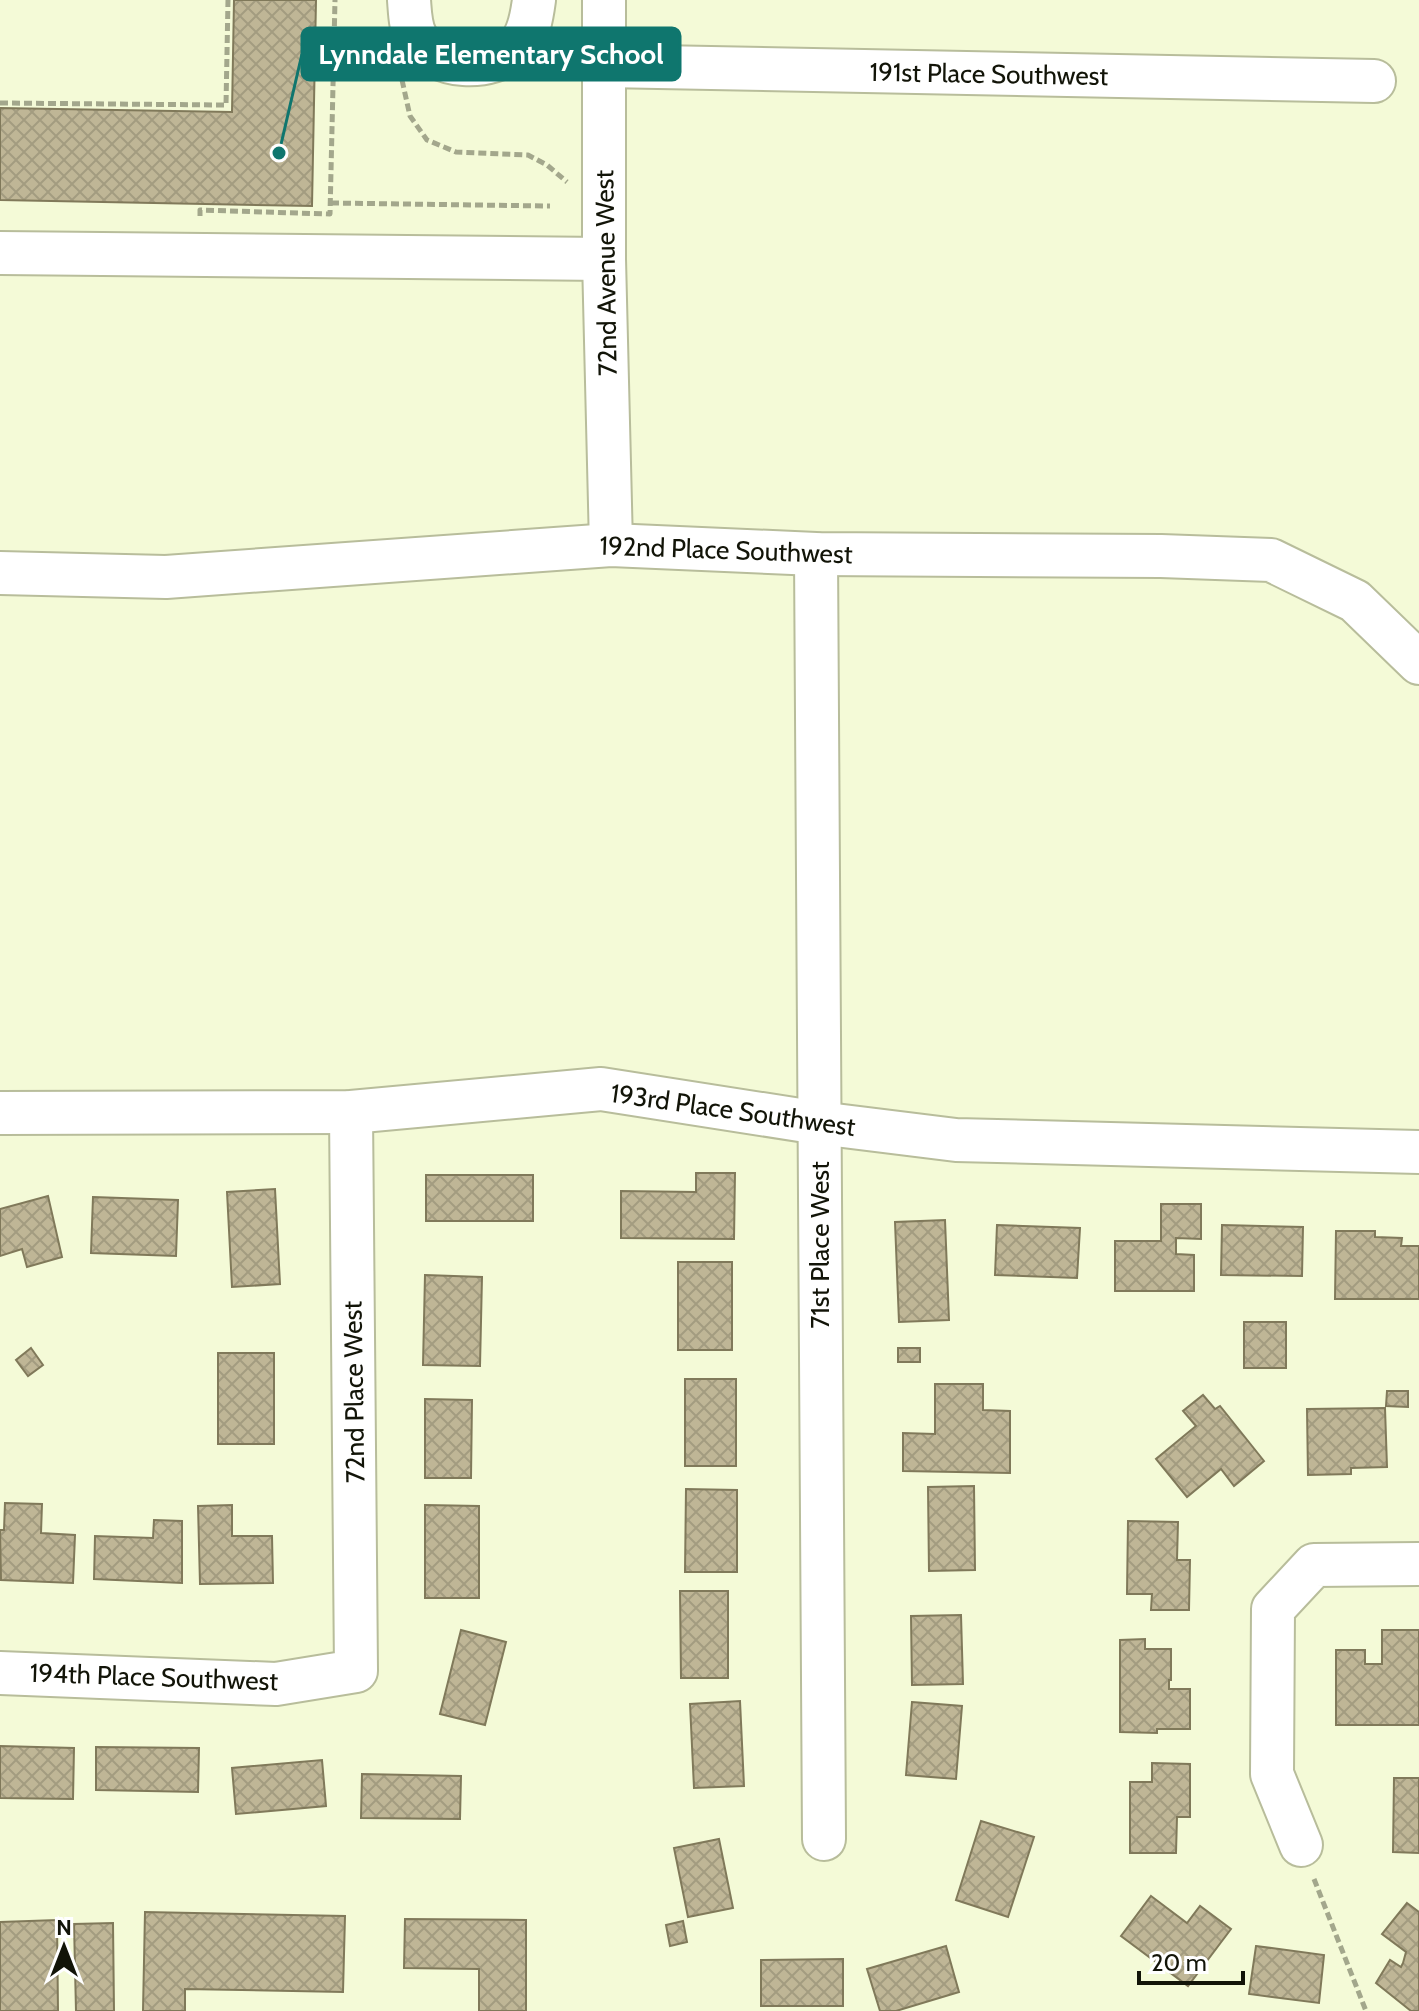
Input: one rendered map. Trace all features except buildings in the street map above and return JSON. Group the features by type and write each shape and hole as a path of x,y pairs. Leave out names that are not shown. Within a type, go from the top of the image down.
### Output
{"street":[{"path":"409,0 410,18 417,38 431,53 452,62 474,65 496,60 517,47 527,30 534,0"},
{"name":"72nd Avenue West","path":"604,0 589,69 604,259 611,545"},
{"name":"191st Place Southwest","path":"589,69 1374,81"},
{"path":"0,253 604,259"},
{"name":"192nd Place Southwest","path":"0,573 166,577 611,545 816,554 1161,556 1271,560 1355,601 1419,663"},
{"name":"71st Place West","path":"816,554 824,1839"},
{"name":"193rd Place Southwest","path":"0,1113 351,1112 601,1089 819,1123 956,1140 1419,1152"},
{"name":"72nd Place West","path":"351,1112 356,1671"},
{"path":"1301,1845 1272,1774 1273,1609 1314,1565 1419,1564"},
{"name":"194th Place Southwest","path":"0,1673 276,1684 356,1671"}],"path":[{"path":"0,103 226,105 228,0"},
{"path":"200,220 200,210 330,214 335,0"},
{"path":"400,68 410,116 427,140 456,152 528,155 547,165 573,187"},
{"path":"532,72 589,69"},
{"path":"330,203 550,206"},
{"path":"1301,1845 1366,2011"}],"place":[{"name":"Lynndale Elementary School","path":"279,153"}]}
